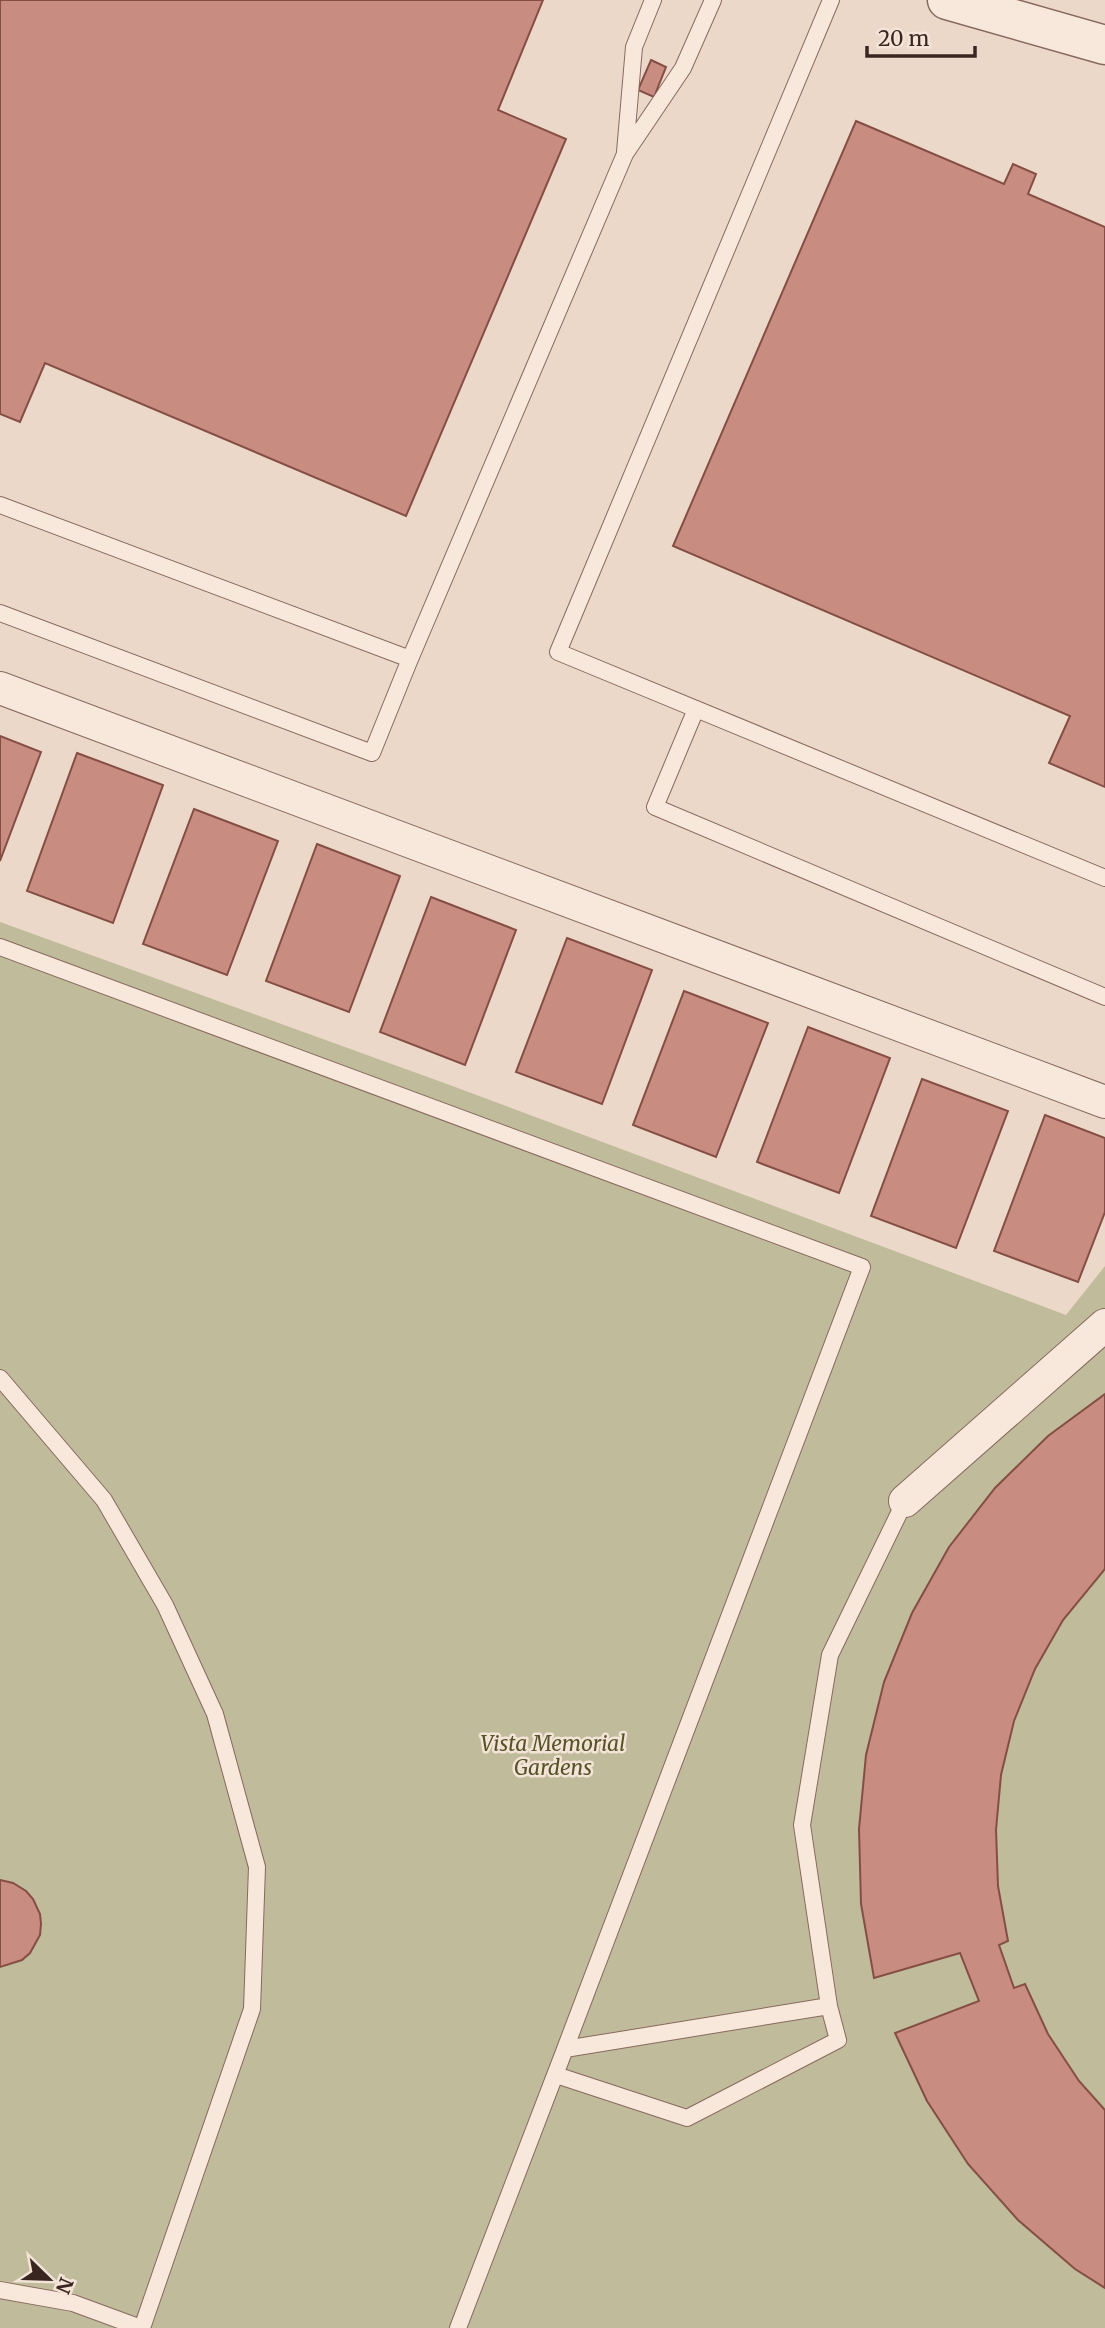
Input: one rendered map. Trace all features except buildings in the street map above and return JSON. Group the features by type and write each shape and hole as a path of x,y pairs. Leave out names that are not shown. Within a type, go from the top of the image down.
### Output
{"street":[{"path":"947,0 1105,45"},
{"path":"0,688 1105,1102"},
{"path":"905,1501 1105,1325"}],"lane":[{"path":"625,154 634,47 653,0"},
{"path":"0,612 372,753 625,154 683,68 713,0"},
{"path":"831,0 558,652 1105,878"},
{"path":"0,505 410,659"},
{"path":"696,709 656,807 1105,997"},
{"path":"0,947 862,1267 458,2328"},
{"path":"0,1378 104,1500 165,1605 215,1714 257,1867 252,2009 141,2328 73,2303 0,2290"},
{"path":"556,2075 687,2118 838,2040 829,2006 802,1825 830,1656 905,1501"},
{"path":"565,2049 829,2006"}],"green space":[{"name":"Vista Memorial Gardens","path":"0,922 447,1084 1066,1315 1105,1266 1105,2328 0,2328"}]}
